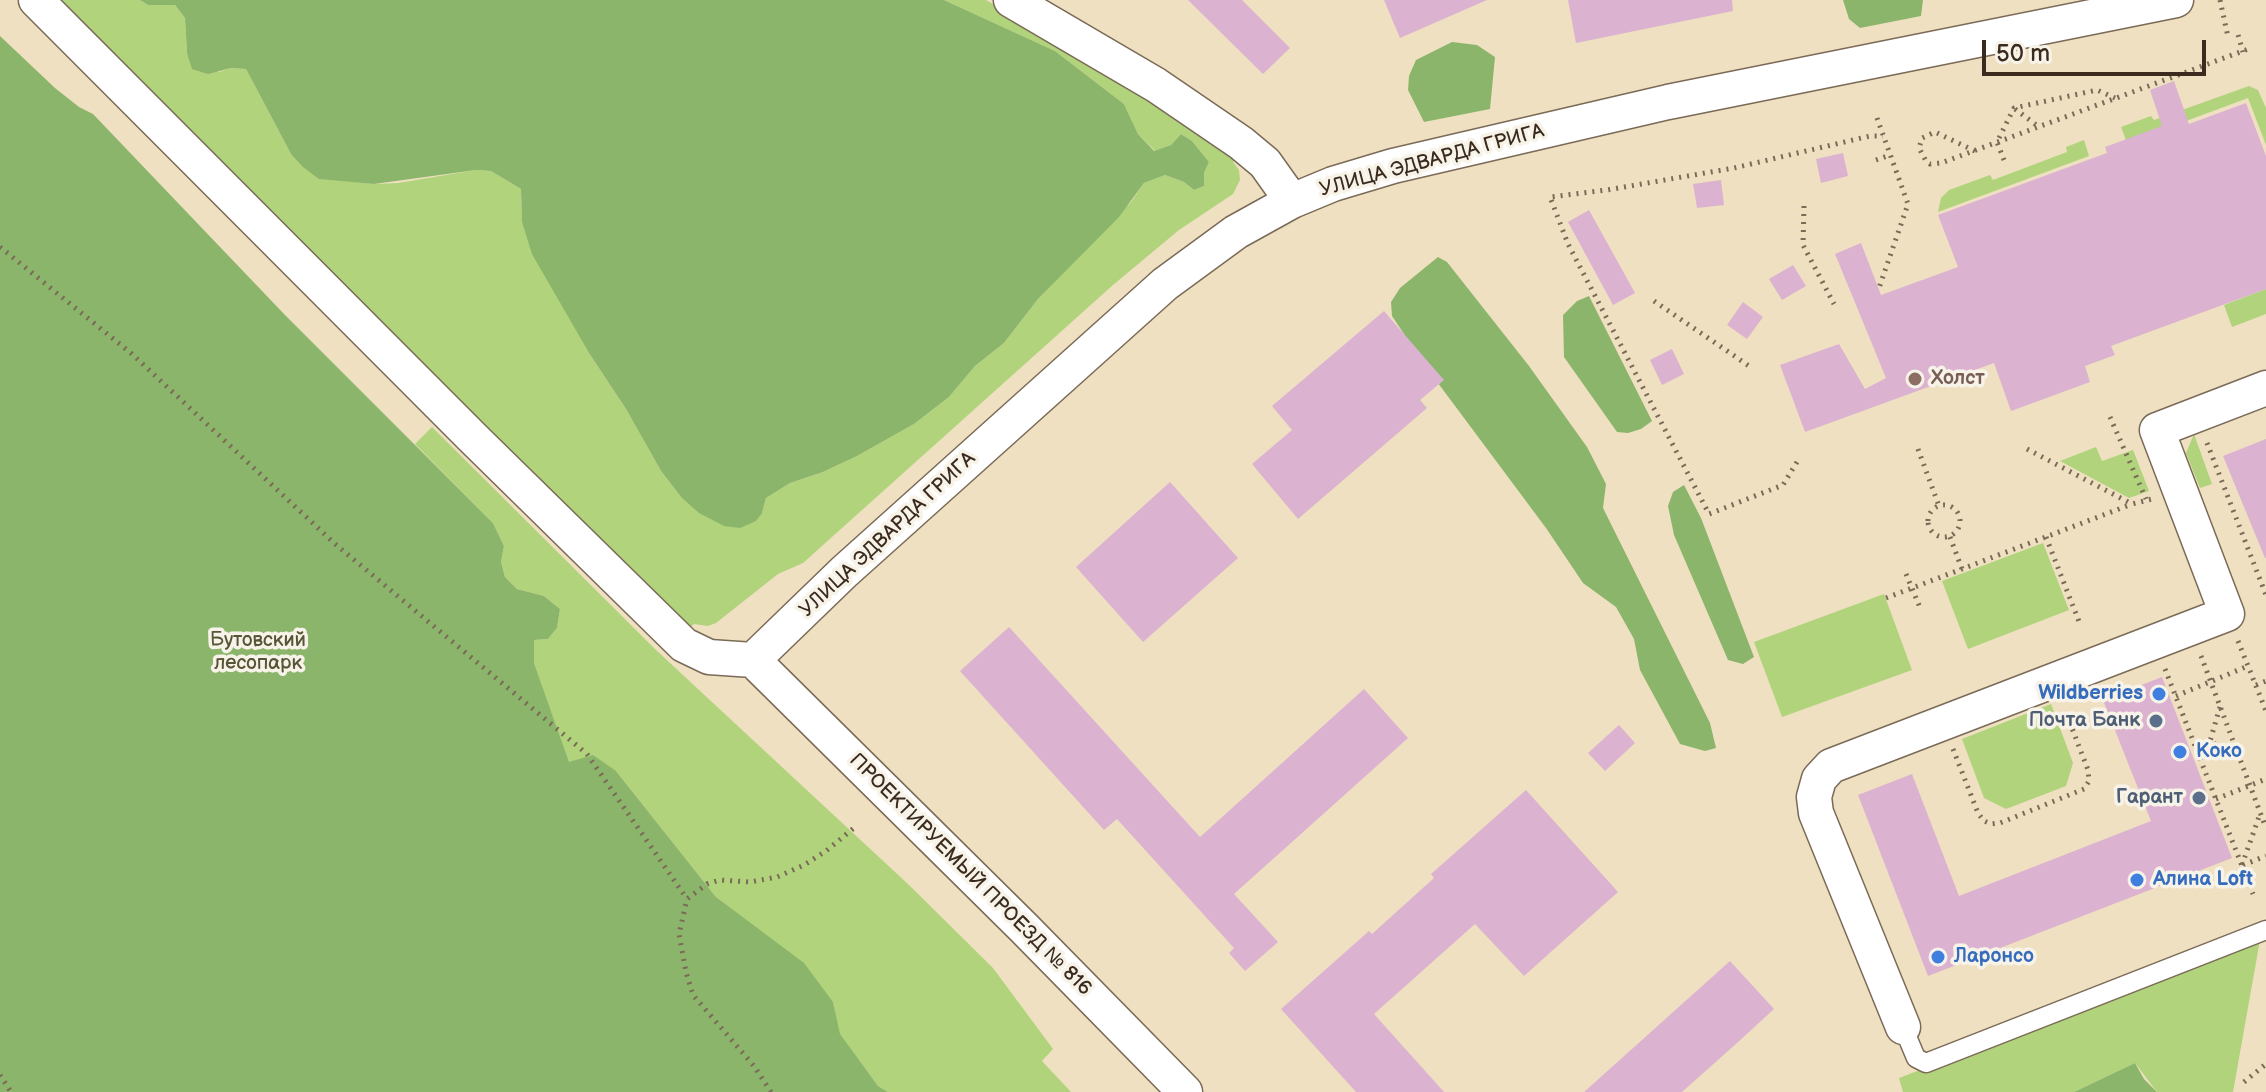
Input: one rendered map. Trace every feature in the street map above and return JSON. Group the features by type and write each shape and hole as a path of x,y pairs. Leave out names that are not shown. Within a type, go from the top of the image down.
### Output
{"street":[{"path":"36,0 684,645 709,657 753,660"},
{"path":"1011,0 1146,79 1241,143 1265,163 1292,201"},
{"name":"УЛИЦА ЭДВАРДА ГРИГА","path":"753,660 844,572 1147,300 1222,241 1292,201 1333,184 1393,166 1668,102 2176,0"},
{"path":"1903,1027 1816,813 1814,797 1819,779 1831,766 2227,614 2157,430 2266,388"},
{"name":"ПРОЕКТИРУЕМЫЙ ПРОЕЗД № 816","path":"753,660 1185,1092"}],"lane":[{"path":"1903,1027 1916,1058 1926,1063 2266,930"}],"path":[{"path":"2220,0 2228,37"},
{"path":"2238,35 2243,52"},
{"path":"1975,151 1935,132 1922,138 1919,148 1922,158 1930,164 1941,163 1975,151 2243,52 2251,48"},
{"path":"2014,108 2097,90 2116,99"},
{"path":"2014,108 2039,127"},
{"path":"2004,160 1997,142 2014,108"},
{"path":"1877,118 1908,204 1879,288"},
{"path":"1797,462 1783,485 1709,514 1568,244 1550,197 1734,168 1870,136 1883,136"},
{"path":"1876,160 1890,155"},
{"path":"1804,206 1803,245 1834,304"},
{"path":"0,247 132,354 334,543 587,754 687,899"},
{"path":"1654,301 1752,368"},
{"path":"2196,415 2266,595"},
{"path":"1886,598 2146,499 2110,417"},
{"path":"1918,449 1939,506"},
{"path":"2027,449 2132,504"},
{"path":"1939,506 1951,506 1960,518 1959,528 1950,537 1936,536 1929,528 1928,516 1939,506"},
{"path":"1950,537 1962,569"},
{"path":"2046,537 2080,624"},
{"path":"1906,574 1921,610"},
{"path":"2227,614 2266,711"},
{"path":"2191,629 2266,828"},
{"path":"2155,642 2253,894"},
{"path":"2176,696 2248,666"},
{"path":"2256,685 2266,681"},
{"path":"2210,741 2220,706"},
{"path":"1956,757 1978,813 1991,824 2065,798 2084,789 2089,781 2088,770 2066,714"},
{"path":"2196,747 2210,741"},
{"path":"2210,741 2240,760"},
{"path":"2216,799 2266,779"},
{"path":"2242,866 2260,812"},
{"path":"771,1092 754,1066 693,995 679,934 687,899 707,884 720,880 750,882 777,877 826,851 855,827"},
{"path":"2242,866 2266,856"},
{"path":"2244,1082 2266,1064"},
{"path":"0,1075 11,1092"}],"green space":[{"path":"49,0 140,0 148,5 175,5 185,18 187,53 219,72 231,68 246,69 291,154 337,180 398,183 476,170 491,171 521,189 522,222 555,292 661,471 681,497 762,513 766,498 790,483 857,456 914,424 949,397 975,366 1004,343 1038,299 1131,202 1144,183 1165,175 1184,182 1194,190 1204,186 1204,173 1209,162 1192,141 1181,134 1171,145 1155,151 1138,134 1124,104 1055,51 944,0 986,0 1074,49 1237,157 1233,162 1239,170 1240,180 1233,194 1179,230 1113,285 803,563 778,574 716,623 708,626 694,624 688,629"},
{"path":"140,0 944,0 1055,51 1124,104 1138,134 1154,151 1171,145 1181,134 1192,141 1209,162 1204,173 1204,186 1194,190 1184,182 1165,175 1144,183 1119,217 1038,299 1004,343 975,366 949,397 914,424 857,456 790,483 766,498 756,521 740,528 724,526 699,513 681,497 661,471 626,409 589,353 532,254 522,222 521,189 491,171 476,170 374,184 319,179 291,154 246,69 231,68 208,74 192,69 187,53 185,18 175,5 148,5"},
{"path":"1843,0 1923,0 1921,16 1860,28 1849,19"},
{"name":"Бутовский лесопарк","path":"0,36 55,88 93,114 285,315 493,523 504,546 501,562 505,577 517,589 544,596 560,609 557,628 548,639 534,640 534,663 569,762 593,755 616,771 716,897 804,963 833,1002 840,1034 878,1086 888,1092 0,1092"},
{"path":"1452,42 1477,45 1495,57 1490,109 1424,122 1408,90 1409,76 1416,60"},
{"path":"2249,86 2258,90 2266,108 2266,145 2248,98 2127,143 2121,127 2151,116 2154,120"},
{"path":"2084,140 2089,156 1938,212 1941,198 1949,190 1990,175 1993,180 2067,152 2066,147"},
{"path":"1438,257 1447,262 1529,366 1587,447 1606,484 1603,508 1710,723 1716,748 1705,751 1680,744 1640,670 1634,639 1616,607 1583,583 1392,316 1391,302 1400,288"},
{"path":"2266,289 2266,314 2232,327 2224,305"},
{"path":"1589,296 1652,421 1641,429 1617,432 1564,357 1563,315 1577,301"},
{"path":"432,427 656,650 909,885 993,968 1053,1049 1042,1061 1071,1092 888,1092 878,1086 839,1034 833,1002 755,928 716,897 616,771 569,763 534,663 534,640 548,639 557,628 560,609 544,596 517,589 505,577 501,562 504,546 493,523 415,444"},
{"path":"2194,434 2212,484 2200,488 2186,453"},
{"path":"2096,447 2102,461 2133,450 2149,491 2129,498 2060,461"},
{"path":"1684,485 1701,518 1754,657 1743,664 1728,660 1674,535 1668,506 1673,492"},
{"path":"2043,543 2069,610 1968,649 1942,581"},
{"path":"1884,594 1912,670 1782,717 1754,642"},
{"path":"2051,704 2073,763 2066,786 2006,809 1984,798 1962,739"},
{"path":"2260,940 2233,1092 2157,1092 2135,1063 2074,1092 1903,1092 1899,1078"},
{"path":"2135,1063 2144,1079 2157,1092 2074,1092"}],"building":[{"path":"1188,0 1242,0 1290,48 1263,74"},
{"path":"1384,0 1487,0 1400,38"},
{"path":"1568,0 1732,0 1733,11 1576,43"},
{"path":"2174,81 2189,124 2246,103 2266,156 2266,289 2111,346 2115,355 2085,366 2090,382 2011,411 1994,363 1805,432 1780,365 1839,344 1865,389 1886,378 1835,254 1861,243 1881,295 1958,267 1938,215 2107,153 2105,147 2162,126 2150,90"},
{"path":"1843,153 1848,176 1821,183 1816,159"},
{"path":"1721,180 1724,205 1697,208 1693,184"},
{"path":"1589,210 1635,293 1613,305 1568,222"},
{"path":"1793,265 1806,286 1782,300 1769,279"},
{"path":"1743,302 1763,317 1747,339 1727,325"},
{"path":"1384,311 1444,380 1420,400 1427,408 1298,519 1252,464 1292,430 1272,406"},
{"path":"1672,349 1684,374 1662,385 1650,360"},
{"path":"2266,439 2266,558 2265,558 2223,456"},
{"path":"1170,482 1238,558 1143,642 1076,567"},
{"path":"1009,627 1200,837 1364,689 1408,738 1234,894 1278,942 1245,971 1229,953 1234,948 1117,819 1104,830 960,671"},
{"path":"2162,677 2232,858 1928,976 1858,795 1912,774 1959,896 2151,821 2103,700"},
{"path":"1619,725 1635,743 1605,771 1588,753"},
{"path":"1526,790 1618,892 1524,976 1475,924 1374,1014 1444,1092 1356,1092 1281,1009 1369,931 1372,934 1434,878 1431,874"},
{"path":"1730,961 1774,1009 1737,1043 1682,1092 1584,1092"}],"place":[{"name":"Холст","path":"1915,379"},
{"name":"Wildberries","path":"2159,694"},
{"name":"Почта Банк","path":"2156,721"},
{"name":"Коко","path":"2180,752"},
{"name":"Гарант","path":"2199,798"},
{"name":"Алина Loft","path":"2137,880"},
{"name":"Ларонсо","path":"1938,957"}]}
